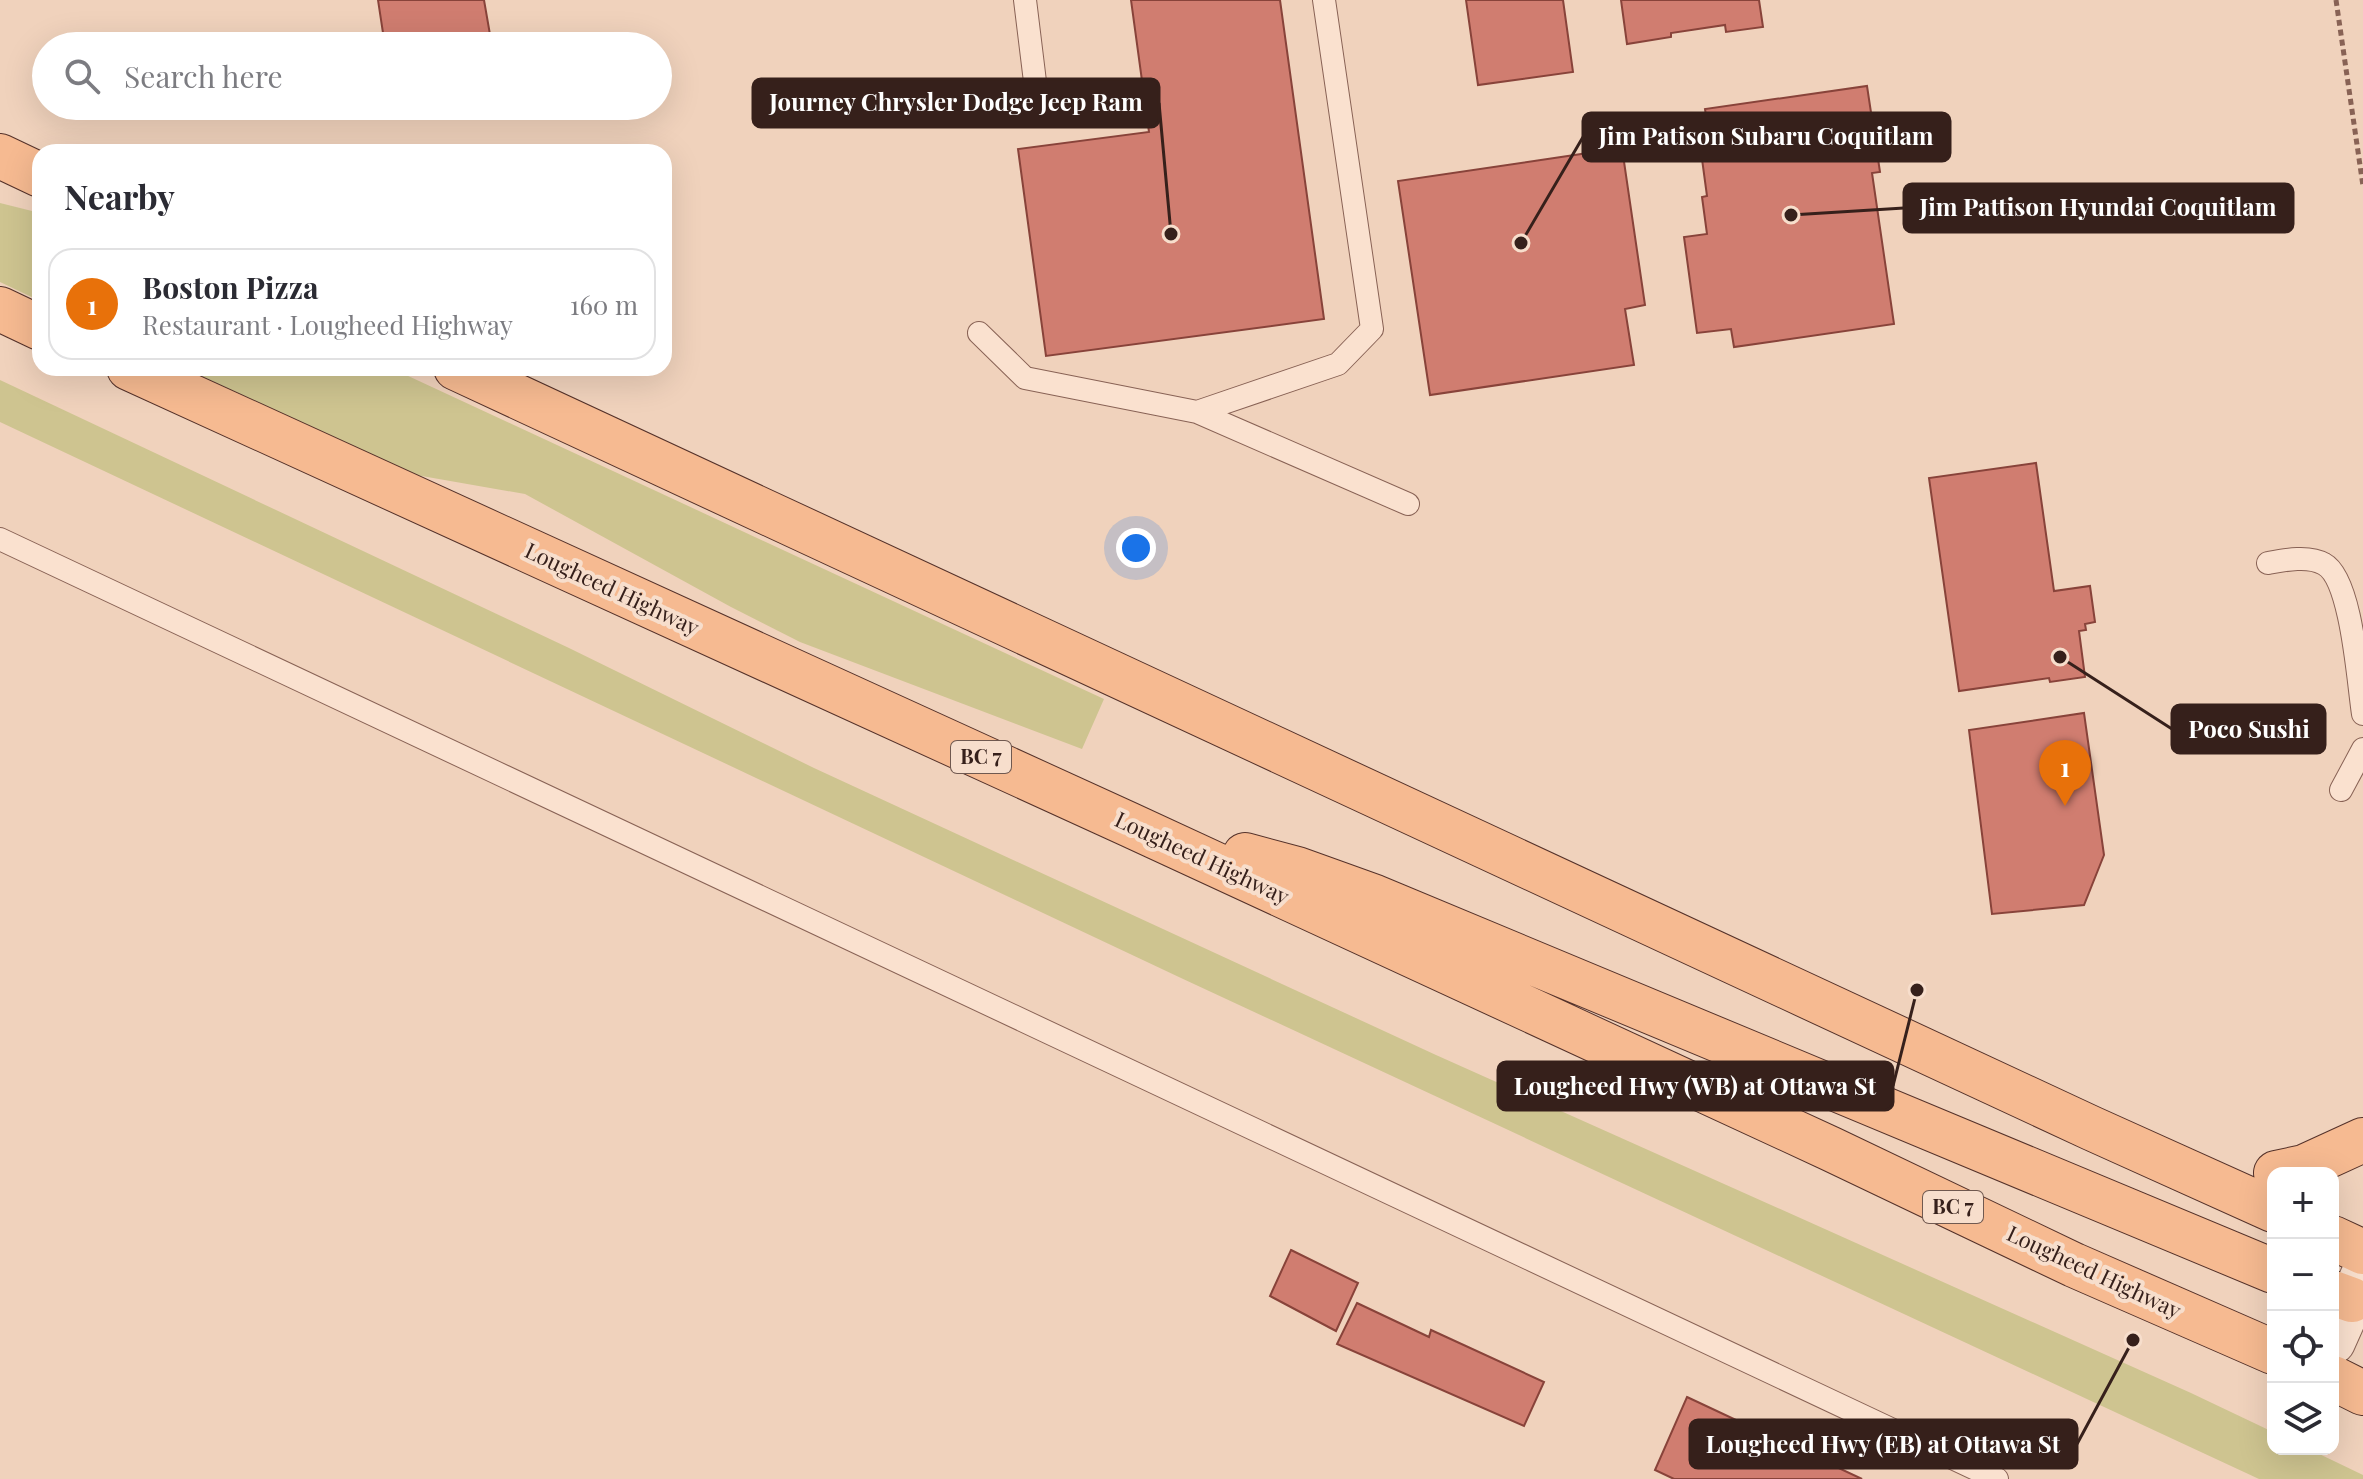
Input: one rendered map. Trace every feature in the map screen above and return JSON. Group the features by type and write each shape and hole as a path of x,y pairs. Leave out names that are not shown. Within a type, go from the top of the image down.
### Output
{"main road":[{"path":"0,156 32,171"},
{"path":"0,309 32,324"},
{"name":"Lougheed Highway","path":"147,376 1128,824 1831,1149 2074,1265 2267,1349"},
{"path":"473,376 2267,1207"},
{"path":"1128,824 1297,869 1375,897 2267,1269"},
{"path":"2304,1167 2363,1140"},
{"path":"2205,1178 2267,1175"},
{"path":"2335,1239 2363,1252"},
{"path":"2339,1381 2363,1393"}],"street":[{"path":"2339,1322 2349,1289"}],"lane":[{"path":"954,109 1037,98 1025,0"},
{"path":"1197,412 1338,364 1372,329 1324,0"},
{"path":"979,333 1025,378 1197,412 1408,504"},
{"path":"0,539 1997,1479"},
{"path":"2268,563 2294,559 2324,563 2337,576 2346,596 2363,714"},
{"path":"2341,790 2361,758 2363,749"}],"path":[{"path":"2336,0 2363,186"}],"shaded area":[{"path":"0,203 32,211 32,297 0,282"},
{"path":"201,376 408,376 1104,699 1082,749 800,642 525,494 416,475"},
{"path":"0,380 569,648 814,768 1436,1055 2191,1393 2267,1429 2267,1455 2321,1455 2363,1475 2363,1479 2259,1479 1181,978 0,422"}],"building":[{"path":"378,0 484,0 490,32 383,32"},
{"path":"1131,0 1280,0 1324,319 1046,356 1018,149 1149,132"},
{"path":"1466,0 1563,0 1573,72 1478,85"},
{"path":"1621,0 1759,0 1763,27 1726,32 1725,25 1671,33 1671,37 1627,44"},
{"path":"1867,86 1880,172 1872,173 1894,324 1734,347 1731,329 1697,333 1684,237 1707,234 1702,197 1707,196 1702,159 1712,157 1705,109"},
{"path":"1622,148 1645,305 1625,309 1634,365 1430,395 1398,181"},
{"path":"2036,463 2054,591 2090,586 2095,622 2085,624 2086,630 2079,631 2085,677 2050,682 2049,678 1959,691 1929,478"},
{"path":"2084,713 2104,855 2084,905 1992,914 1969,730"},
{"path":"1291,1250 1358,1283 1336,1331 1270,1296"},
{"path":"1357,1303 1429,1337 1431,1330 1544,1382 1524,1426 1337,1344"},
{"path":"1687,1397 1862,1479 1674,1479 1655,1470"}],"place":[{"name":"Jim Pattison Hyundai Coquitlam","path":"1791,215"},
{"name":"Journey Chrysler Dodge Jeep Ram","path":"1171,234"},
{"name":"Jim Patison Subaru Coquitlam","path":"1521,243"},
{"name":"Poco Sushi","path":"2060,657"},
{"name":"Boston Pizza","path":"2065,806"},
{"name":"Lougheed Hwy (WB) at Ottawa St","path":"1917,990"},
{"name":"Lougheed Hwy (EB) at Ottawa St","path":"2133,1340"}]}
